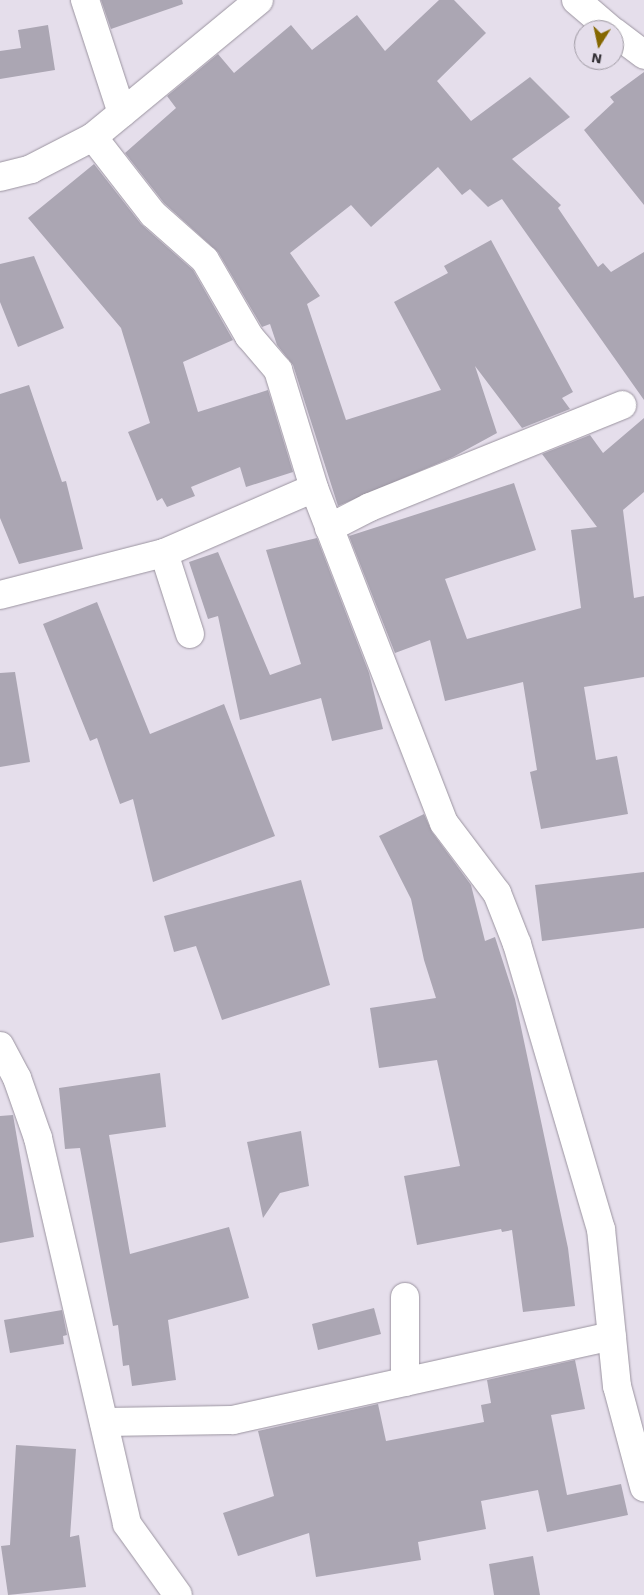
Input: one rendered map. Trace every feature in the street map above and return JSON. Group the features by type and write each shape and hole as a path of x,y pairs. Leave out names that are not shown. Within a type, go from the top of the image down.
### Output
{"street":[{"path":"85,0 122,113"},
{"path":"0,177 31,169 93,137 259,0"},
{"path":"576,0 600,20"},
{"path":"624,40 644,55"},
{"path":"93,137 153,214 204,260 249,336 278,370 314,488 444,823 497,893 517,944 601,1229 617,1386 644,1487"},
{"path":"329,528 370,507 622,405"},
{"path":"0,595 164,553 314,488"},
{"path":"164,553 190,634"},
{"path":"0,1046 17,1078 38,1138 127,1524 178,1595"},
{"path":"405,1297 405,1382"},
{"path":"104,1422 233,1420 612,1336"}],"building":[{"path":"101,0 182,0 183,4 111,29"},
{"path":"439,0 454,0 486,33 437,81 471,121 530,77 570,117 512,159 561,205 558,208 598,267 603,263 611,272 644,252 644,400 502,199 488,207 470,189 462,195 438,167 371,227 351,205 290,253 320,296 307,304 346,420 441,390 394,302 448,273 444,266 491,240 573,392 562,398 570,409 522,428 475,366 497,433 453,457 338,506 293,365 277,345 270,324 262,327 218,252 164,203 125,153 176,108 167,96 218,54 234,73 291,25 312,50 357,15 385,51"},
{"path":"48,25 55,70 0,79 0,51 21,48 18,30"},
{"path":"644,72 644,205 584,130 614,102 610,97"},
{"path":"94,164 141,224 193,270 233,340 183,362 198,412 268,390 293,472 246,487 240,467 191,487 195,496 167,507 162,498 157,501 128,432 150,423 121,328 28,218"},
{"path":"34,256 64,328 18,347 0,302 0,264"},
{"path":"29,385 62,482 66,481 83,549 19,564 0,518 0,394"},
{"path":"644,418 644,492 623,510 634,598 644,596 644,677 584,687 596,760 617,756 628,814 541,829 530,772 537,770 523,682 445,701 430,640 395,653 349,536 514,483 536,550 445,579 467,639 581,608 571,530 597,527 542,454 590,435 603,453"},
{"path":"317,538 369,673 383,729 332,741 321,698 240,720 218,616 208,619 189,562 218,552 270,675 301,664 266,550"},
{"path":"97,602 150,734 224,704 275,836 153,882 133,799 120,804 97,738 90,741 43,624"},
{"path":"15,672 30,762 0,767 0,673"},
{"path":"424,814 432,832 471,885 485,941 495,937 515,999 568,1248 575,1306 523,1312 512,1230 502,1232 501,1229 417,1245 404,1176 460,1166 437,1060 379,1068 370,1008 436,998 424,960 411,899 379,836"},
{"path":"644,872 644,928 542,941 535,885"},
{"path":"301,880 330,985 222,1020 196,946 174,952 164,916"},
{"path":"160,1073 166,1127 109,1135 130,1254 229,1227 249,1298 168,1320 176,1380 132,1386 129,1365 123,1366 118,1325 113,1326 80,1148 65,1149 59,1088"},
{"path":"13,1115 34,1237 0,1243 0,1116"},
{"path":"301,1131 309,1186 280,1193 263,1218 247,1142"},
{"path":"374,1308 381,1334 318,1350 312,1324"},
{"path":"62,1310 67,1335 63,1336 64,1344 10,1353 4,1320"},
{"path":"575,1360 585,1409 551,1415 567,1495 621,1484 628,1515 547,1532 538,1490 481,1501 486,1529 418,1542 421,1560 316,1577 309,1533 238,1556 223,1513 274,1496 258,1431 378,1404 386,1441 484,1422 481,1405 491,1403 487,1380"},
{"path":"16,1445 76,1449 70,1537 79,1535 86,1587 8,1595 1,1546 10,1545"},
{"path":"533,1556 540,1595 494,1595 489,1564"}]}
